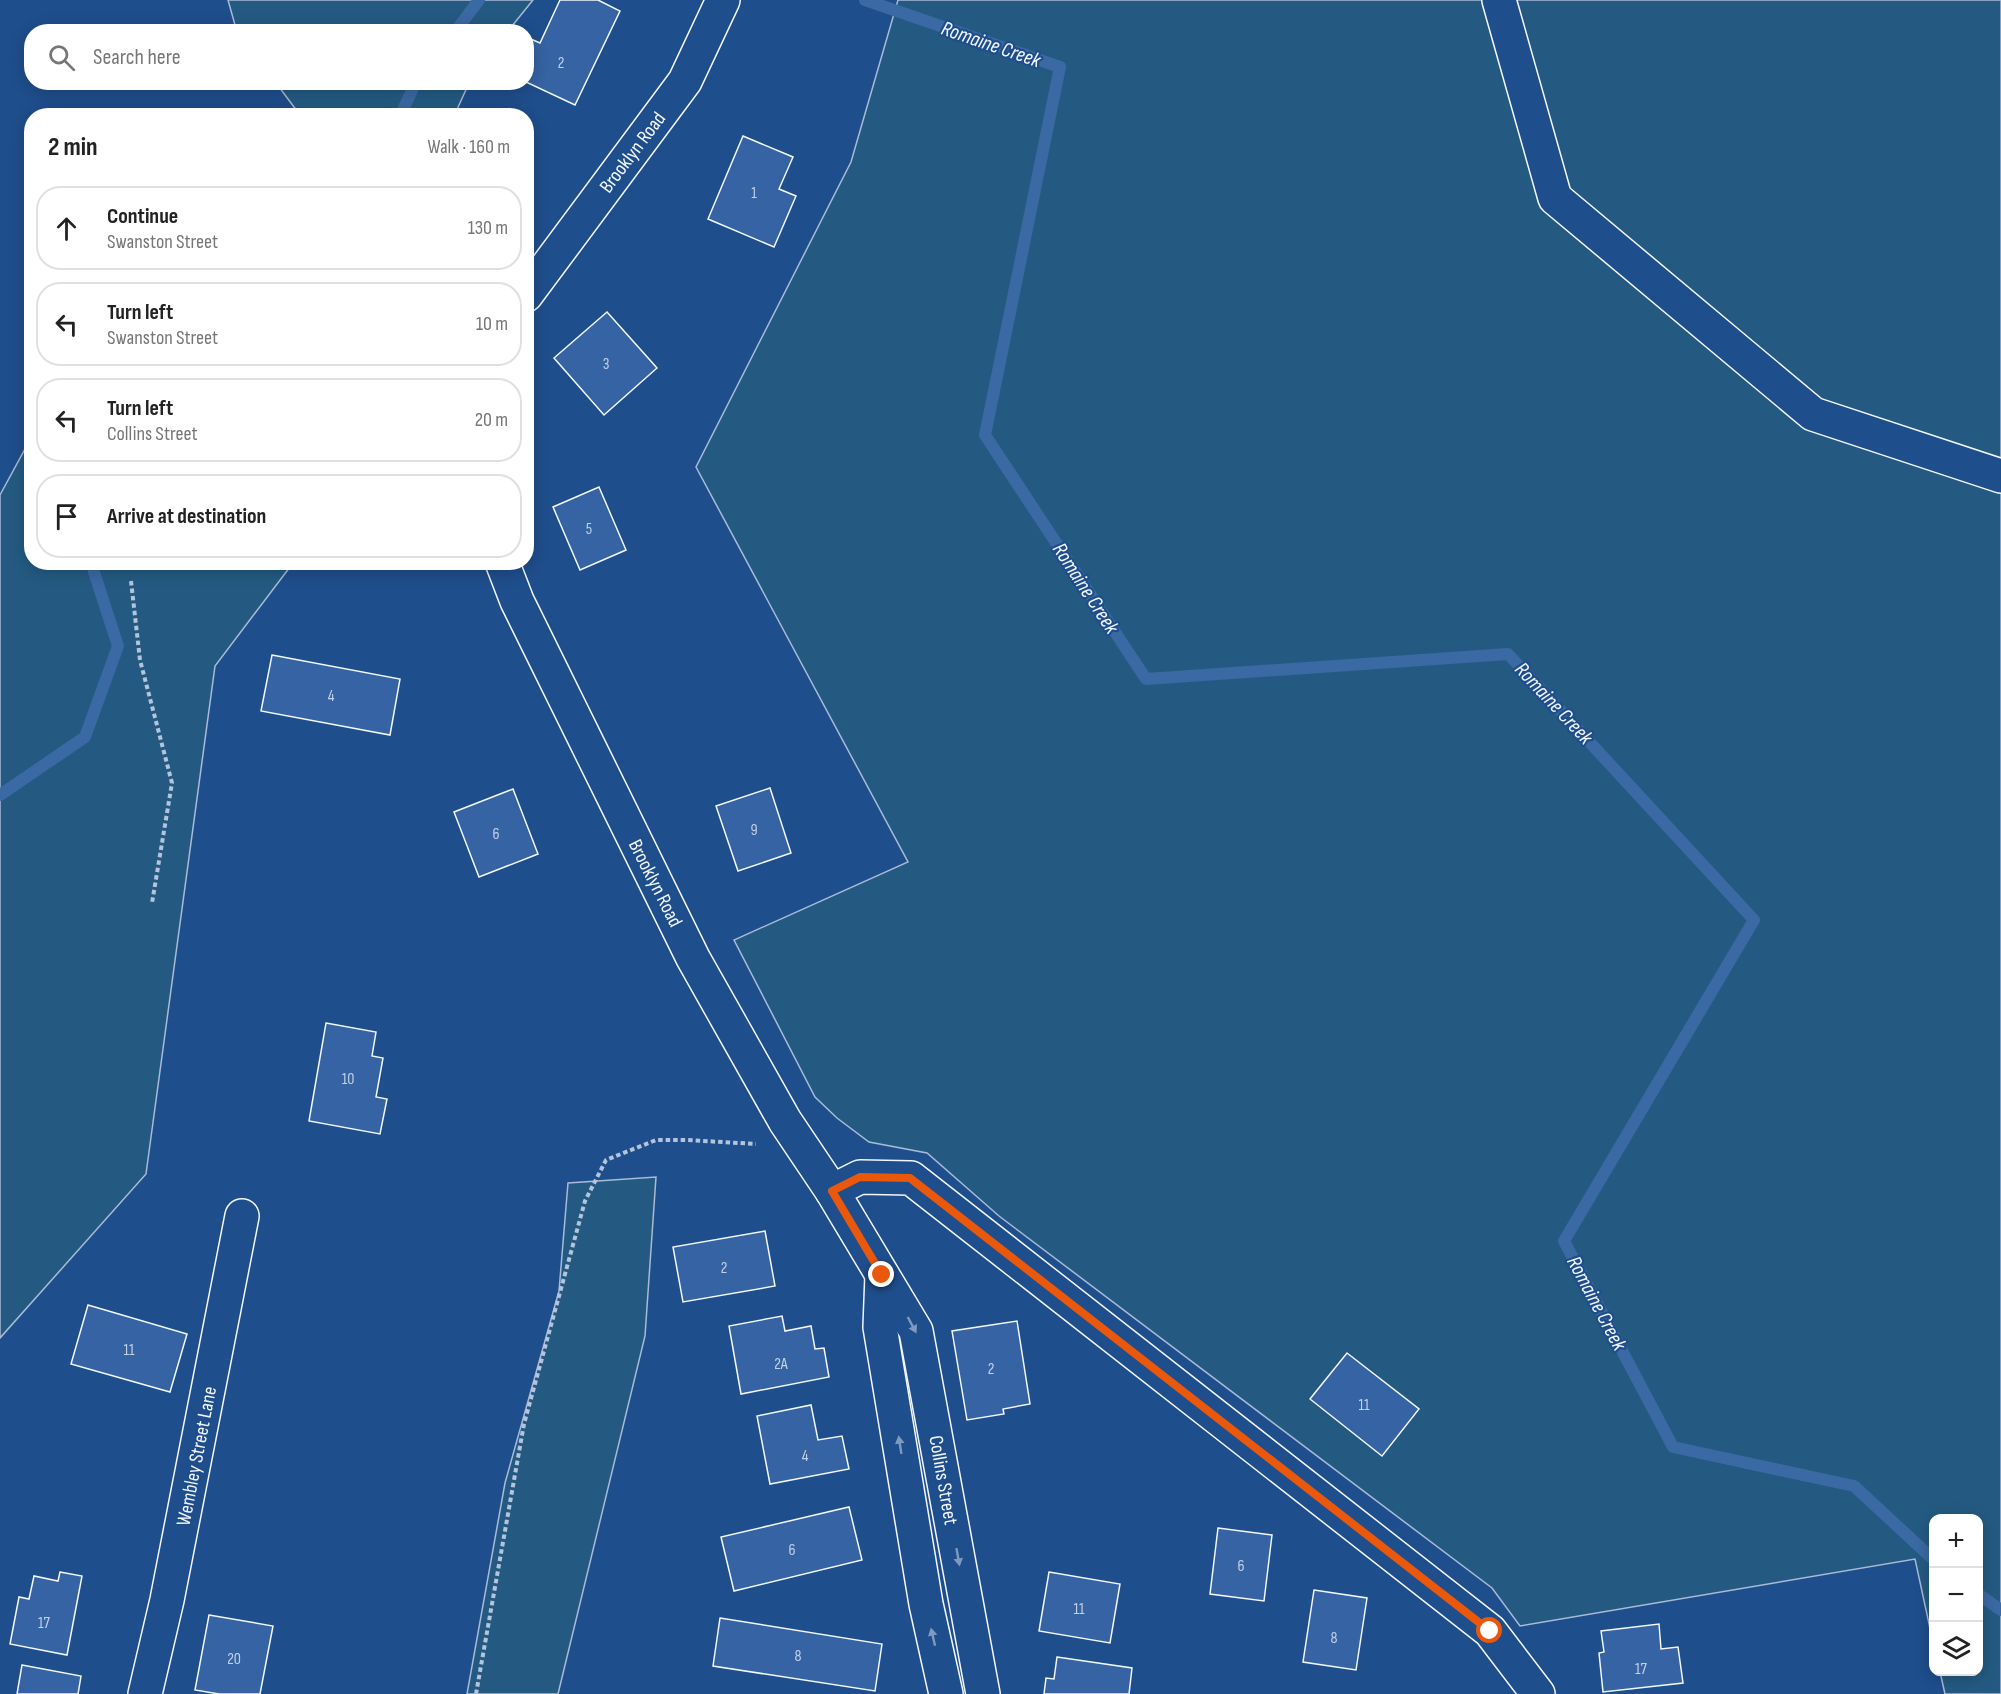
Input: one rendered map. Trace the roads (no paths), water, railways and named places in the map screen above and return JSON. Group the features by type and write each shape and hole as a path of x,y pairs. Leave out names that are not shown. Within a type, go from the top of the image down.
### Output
{"street":[{"name":"Brooklyn Road","path":"534,284 685,81 723,0"},
{"path":"1499,0 1555,198 1814,414 2001,476"},
{"name":"Brooklyn Road","path":"505,570 517,601 693,958 785,1121 832,1191"},
{"path":"832,1191 860,1177 910,1178 1490,1631 1538,1694"},
{"name":"Collins Street","path":"832,1191 916,1331 983,1694"},
{"name":"Wembley Street Lane","path":"145,1694 167,1600 242,1216"},
{"name":"Collins Street","path":"882,1275 880,1327 926,1604 946,1694"}],"waterway":[{"path":"461,24 479,0"},
{"name":"Romaine Creek","path":"865,0 1060,67 985,435 1146,679 1508,654 1754,920 1564,1241 1673,1447 1854,1486 1929,1555"},
{"path":"404,108 412,90"},
{"path":"0,795 85,737 118,646 94,570"},
{"name":"Romaine Creek","path":"1983,1597 2001,1610"}]}
